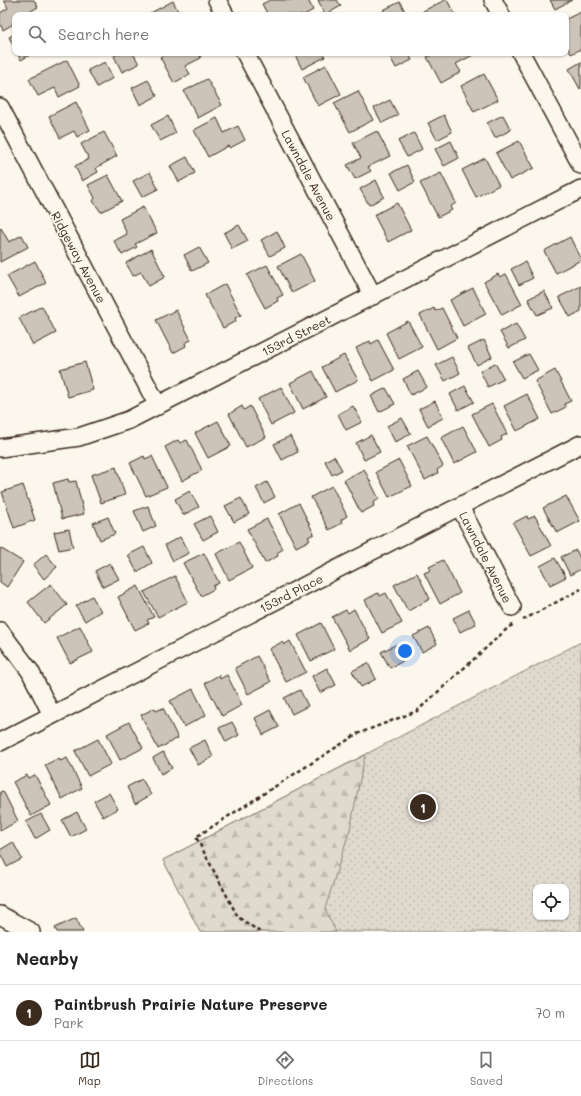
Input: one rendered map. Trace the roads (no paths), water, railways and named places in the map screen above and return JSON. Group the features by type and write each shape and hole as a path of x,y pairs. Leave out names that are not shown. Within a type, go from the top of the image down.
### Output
{"street":[{"path":"217,0 223,12"},
{"path":"493,0 499,12"},
{"name":"Lawndale Avenue","path":"247,56 373,296"},
{"path":"523,56 581,165"},
{"name":"Ridgeway Avenue","path":"0,107 158,406"},
{"name":"153rd Street","path":"0,448 79,437 128,420 581,190"},
{"name":"153rd Place","path":"0,742 581,444"},
{"name":"Lawndale Avenue","path":"460,507 512,607"},
{"path":"0,631 30,671 52,715"},
{"path":"0,915 31,932"}],"place":[{"name":"Paintbrush Prairie Nature Preserve","path":"423,807"}]}
